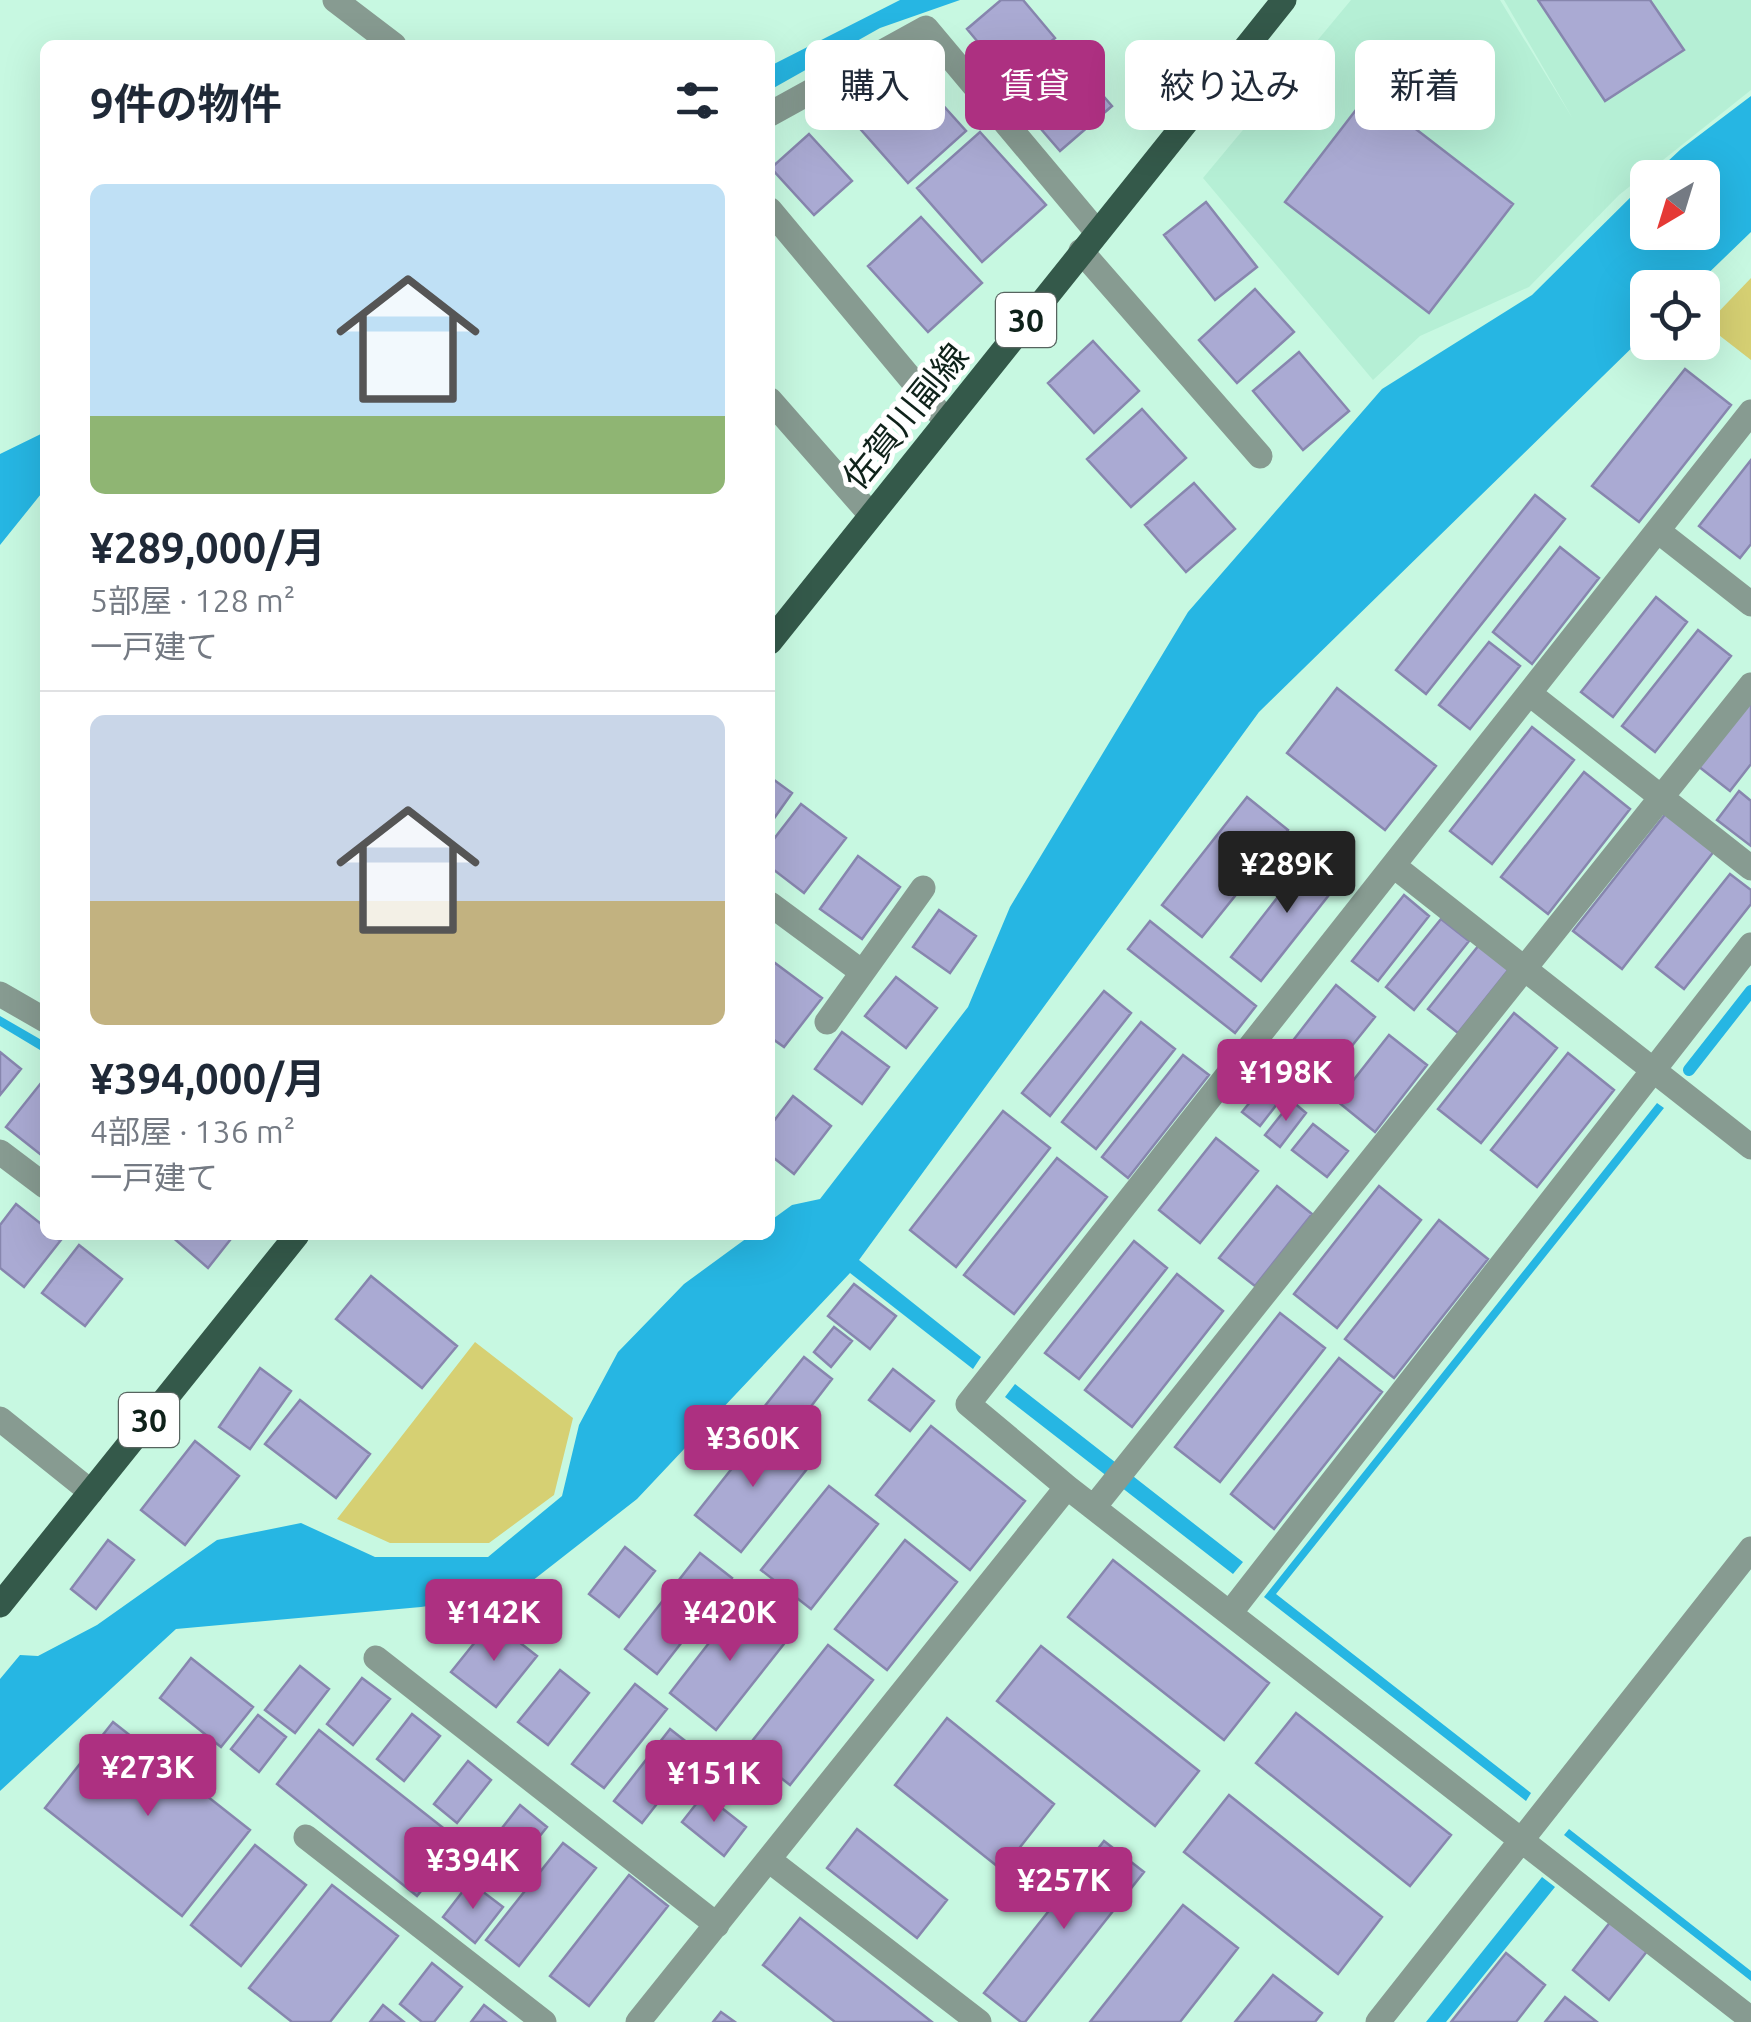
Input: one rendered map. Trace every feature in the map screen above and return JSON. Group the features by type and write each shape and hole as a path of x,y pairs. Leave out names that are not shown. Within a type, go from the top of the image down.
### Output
{"main road":[{"name":"佐賀川副線","path":"775,636 1284,0"},
{"name":"30","path":"0,1606 293,1240"}],"street":[{"path":"335,0 387,40"},
{"path":"775,111 926,28 1089,242 1260,456"},
{"path":"775,216 946,421"},
{"path":"775,406 871,515"},
{"path":"1751,412 968,1404 1067,1486 1751,2019"},
{"path":"1658,531 1751,604"},
{"path":"1094,1507 1751,684"},
{"path":"1530,694 1751,868"},
{"path":"1394,866 1751,1147"},
{"path":"826,1022 923,888"},
{"path":"775,908 862,972"},
{"path":"1230,1613 1751,945"},
{"path":"0,994 40,1017"},
{"path":"0,1152 40,1182"},
{"path":"0,1419 91,1492"},
{"path":"638,2022 1067,1486"},
{"path":"1378,2022 1751,1548"},
{"path":"376,1658 716,1925"},
{"path":"306,1837 544,2022"},
{"path":"769,1860 979,2022"}],"shaded area":[{"path":"1351,0 1500,0 1573,119 1504,0 1751,0 1751,90 1663,160 1630,160 1630,186 1529,287 1420,336 1373,380 1203,178 1243,130 1335,130 1335,40 1318,40"},
{"path":"1751,278 1751,360 1720,336 1720,310"},
{"path":"475,1342 573,1418 554,1495 489,1543 390,1543 337,1519"}],"water":[{"path":"900,0 960,0 880,28 859,40 821,40"},
{"path":"805,48 805,70 775,87 775,63"},
{"path":"1751,96 1751,232 1712,270 1630,270 1630,350 1259,712 859,1260 981,1357 973,1369 850,1273 637,1499 518,1592 421,1607 176,1629 0,1791 0,1679 20,1655 38,1656 97,1625 217,1540 301,1523 375,1557 488,1557 562,1496 579,1425 618,1352 684,1284 744,1240 775,1240 775,1217 792,1205 820,1199 968,1007 1010,907 1188,612 1382,389 1532,295 1630,198 1630,250 1720,250 1720,160 1669,160"},
{"path":"40,434 40,495 0,545 0,454"},
{"path":"0,1016 40,1039 40,1050 0,1026"},
{"path":"1657,1103 1664,1108 1276,1594 1531,1793 1526,1801 1264,1597"},
{"path":"1015,1384 1243,1562 1233,1574 1005,1397"},
{"path":"1569,1829 1751,1971 1751,1981 1564,1835"},
{"path":"1542,1877 1555,1887 1446,2022 1426,2022"}],"building":[{"path":"1001,0 1023,0 1055,38 976,40 967,29"},
{"path":"1538,0 1650,0 1684,50 1605,101"},
{"path":"945,108 966,131 908,183 861,130 945,130"},
{"path":"1355,111 1355,130 1417,130 1513,204 1429,313 1285,202"},
{"path":"1042,130 1084,130 1060,151"},
{"path":"980,132 1046,205 982,262 917,188"},
{"path":"809,134 852,181 814,215 775,172 775,164"},
{"path":"1206,202 1257,267 1215,300 1164,235"},
{"path":"921,217 982,283 928,332 868,266"},
{"path":"1255,289 1294,332 1237,383 1199,340"},
{"path":"1093,341 1139,391 1094,433 1048,383"},
{"path":"1299,352 1349,411 1303,450 1253,391"},
{"path":"1685,369 1731,405 1639,522 1592,486"},
{"path":"1142,409 1186,458 1131,507 1087,459"},
{"path":"1751,460 1751,544 1740,558 1699,526"},
{"path":"1194,483 1235,529 1186,572 1145,525"},
{"path":"1535,495 1565,519 1426,694 1396,670"},
{"path":"1560,547 1599,578 1532,664 1493,632"},
{"path":"1656,597 1687,622 1613,717 1581,692"},
{"path":"1698,630 1731,656 1655,752 1622,726"},
{"path":"1489,642 1520,666 1470,729 1439,705"},
{"path":"1337,688 1436,766 1385,830 1287,753"},
{"path":"1751,699 1751,764 1730,791 1698,766"},
{"path":"1532,727 1574,760 1492,864 1450,831"},
{"path":"1584,772 1630,809 1548,914 1501,877"},
{"path":"775,781 792,793 775,817"},
{"path":"1739,791 1751,801 1751,846 1717,820"},
{"path":"1247,797 1288,830 1202,937 1162,905"},
{"path":"801,804 846,838 804,893 775,871 775,838"},
{"path":"1667,812 1715,850 1622,969 1573,931"},
{"path":"1313,852 1344,876 1261,981 1231,957"},
{"path":"858,856 900,887 862,939 820,909"},
{"path":"1730,874 1751,890 1751,904 1684,989 1656,967"},
{"path":"1404,895 1429,916 1378,981 1352,961"},
{"path":"939,910 976,936 950,973 913,947"},
{"path":"1441,919 1469,941 1414,1010 1386,987"},
{"path":"1150,921 1256,1006 1235,1033 1128,949"},
{"path":"1479,945 1509,969 1458,1033 1428,1009"},
{"path":"775,963 822,998 784,1047 775,1041"},
{"path":"896,977 937,1008 906,1048 865,1016"},
{"path":"1336,985 1375,1017 1319,1087 1281,1056"},
{"path":"1104,991 1131,1013 1050,1116 1022,1093"},
{"path":"1514,1013 1557,1048 1481,1143 1438,1109"},
{"path":"1141,1022 1175,1049 1096,1149 1062,1122"},
{"path":"842,1032 889,1067 862,1104 815,1069"},
{"path":"1389,1035 1427,1065 1375,1132 1337,1101"},
{"path":"0,1052 21,1069 0,1095"},
{"path":"1568,1053 1614,1090 1537,1187 1491,1150"},
{"path":"1183,1055 1209,1075 1128,1178 1102,1157"},
{"path":"1267,1081 1284,1095 1260,1126 1242,1112"},
{"path":"40,1084 40,1154 6,1127"},
{"path":"793,1096 831,1126 794,1174 775,1159 775,1119"},
{"path":"1292,1101 1306,1113 1280,1147 1265,1135"},
{"path":"1003,1111 1050,1148 956,1267 910,1230"},
{"path":"1313,1124 1348,1151 1327,1177 1292,1150"},
{"path":"1216,1138 1258,1171 1200,1243 1159,1210"},
{"path":"1057,1158 1107,1197 1014,1314 964,1275"},
{"path":"1277,1186 1312,1214 1255,1286 1219,1258"},
{"path":"1379,1186 1421,1220 1337,1328 1294,1294"},
{"path":"16,1204 40,1223 40,1240 61,1240 24,1287 0,1268 0,1225"},
{"path":"1439,1220 1488,1259 1394,1378 1345,1339"},
{"path":"176,1240 230,1240 208,1268"},
{"path":"1134,1241 1167,1268 1079,1379 1045,1353"},
{"path":"79,1245 122,1279 85,1326 42,1293"},
{"path":"1177,1274 1223,1311 1132,1427 1085,1390"},
{"path":"371,1276 457,1346 422,1388 336,1319"},
{"path":"854,1284 896,1316 870,1349 828,1316"},
{"path":"1280,1313 1325,1348 1220,1482 1175,1447"},
{"path":"834,1327 852,1341 831,1367 814,1352"},
{"path":"804,1357 832,1379 789,1435 760,1412"},
{"path":"1339,1358 1382,1392 1274,1529 1231,1494"},
{"path":"260,1368 291,1391 250,1449 219,1427"},
{"path":"893,1369 934,1401 910,1431 869,1400"},
{"path":"300,1400 370,1454 336,1498 265,1444"},
{"path":"931,1426 1025,1501 970,1570 876,1495"},
{"path":"764,1428 811,1464 741,1552 695,1515"},
{"path":"195,1441 239,1476 185,1545 141,1510"},
{"path":"829,1486 878,1524 811,1609 761,1570"},
{"path":"108,1540 134,1560 96,1609 71,1589"},
{"path":"905,1540 957,1582 887,1670 835,1629"},
{"path":"625,1547 655,1571 619,1617 589,1594"},
{"path":"700,1553 732,1578 657,1674 625,1649"},
{"path":"1113,1560 1269,1683 1224,1740 1068,1617"},
{"path":"744,1598 791,1635 716,1730 670,1693"},
{"path":"492,1621 537,1656 496,1707 451,1672"},
{"path":"828,1645 873,1680 790,1785 745,1750"},
{"path":"1041,1646 1199,1771 1155,1826 997,1701"},
{"path":"191,1658 253,1707 221,1747 160,1698"},
{"path":"300,1666 329,1689 295,1733 265,1710"},
{"path":"560,1670 589,1693 548,1745 518,1722"},
{"path":"362,1678 390,1699 353,1745 327,1724"},
{"path":"635,1684 667,1709 604,1788 572,1764"},
{"path":"1296,1713 1451,1835 1410,1886 1256,1763"},
{"path":"412,1714 440,1736 404,1781 377,1759"},
{"path":"258,1715 286,1737 259,1772 231,1749"},
{"path":"947,1718 1054,1804 1002,1870 895,1785"},
{"path":"113,1722 250,1830 182,1916 45,1808"},
{"path":"670,1729 698,1751 642,1823 614,1801"},
{"path":"319,1730 461,1842 417,1896 277,1784"},
{"path":"468,1761 491,1780 457,1823 434,1804"},
{"path":"704,1794 746,1827 724,1856 682,1822"},
{"path":"1229,1795 1382,1917 1338,1974 1184,1852"},
{"path":"520,1805 547,1827 508,1876 481,1855"},
{"path":"857,1829 947,1900 917,1938 827,1868"},
{"path":"1104,1841 1144,1872 1025,2022 1021,2022 984,1993"},
{"path":"563,1843 596,1868 519,1966 486,1940"},
{"path":"255,1845 306,1885 241,1966 191,1925"},
{"path":"629,1875 668,1906 589,2006 550,1976"},
{"path":"470,1882 503,1907 475,1943 443,1917"},
{"path":"332,1885 398,1936 330,2022 292,2022 249,1988"},
{"path":"1183,1905 1238,1948 1180,2022 1090,2022"},
{"path":"800,1918 932,2022 835,2022 763,1965"},
{"path":"1611,1921 1648,1950 1609,2000 1573,1970"},
{"path":"1506,1953 1545,1985 1516,2022 1451,2022"},
{"path":"432,1963 462,1987 434,2022 422,2022 400,2004"},
{"path":"1273,1975 1322,2013 1315,2022 1235,2022"},
{"path":"1565,1997 1597,2022 1545,2022"},
{"path":"383,2005 404,2022 370,2022"},
{"path":"484,2005 506,2022 471,2022"},
{"path":"721,2012 735,2022 713,2022"}],"waterway":[{"path":"1689,1070 1751,991"}]}
